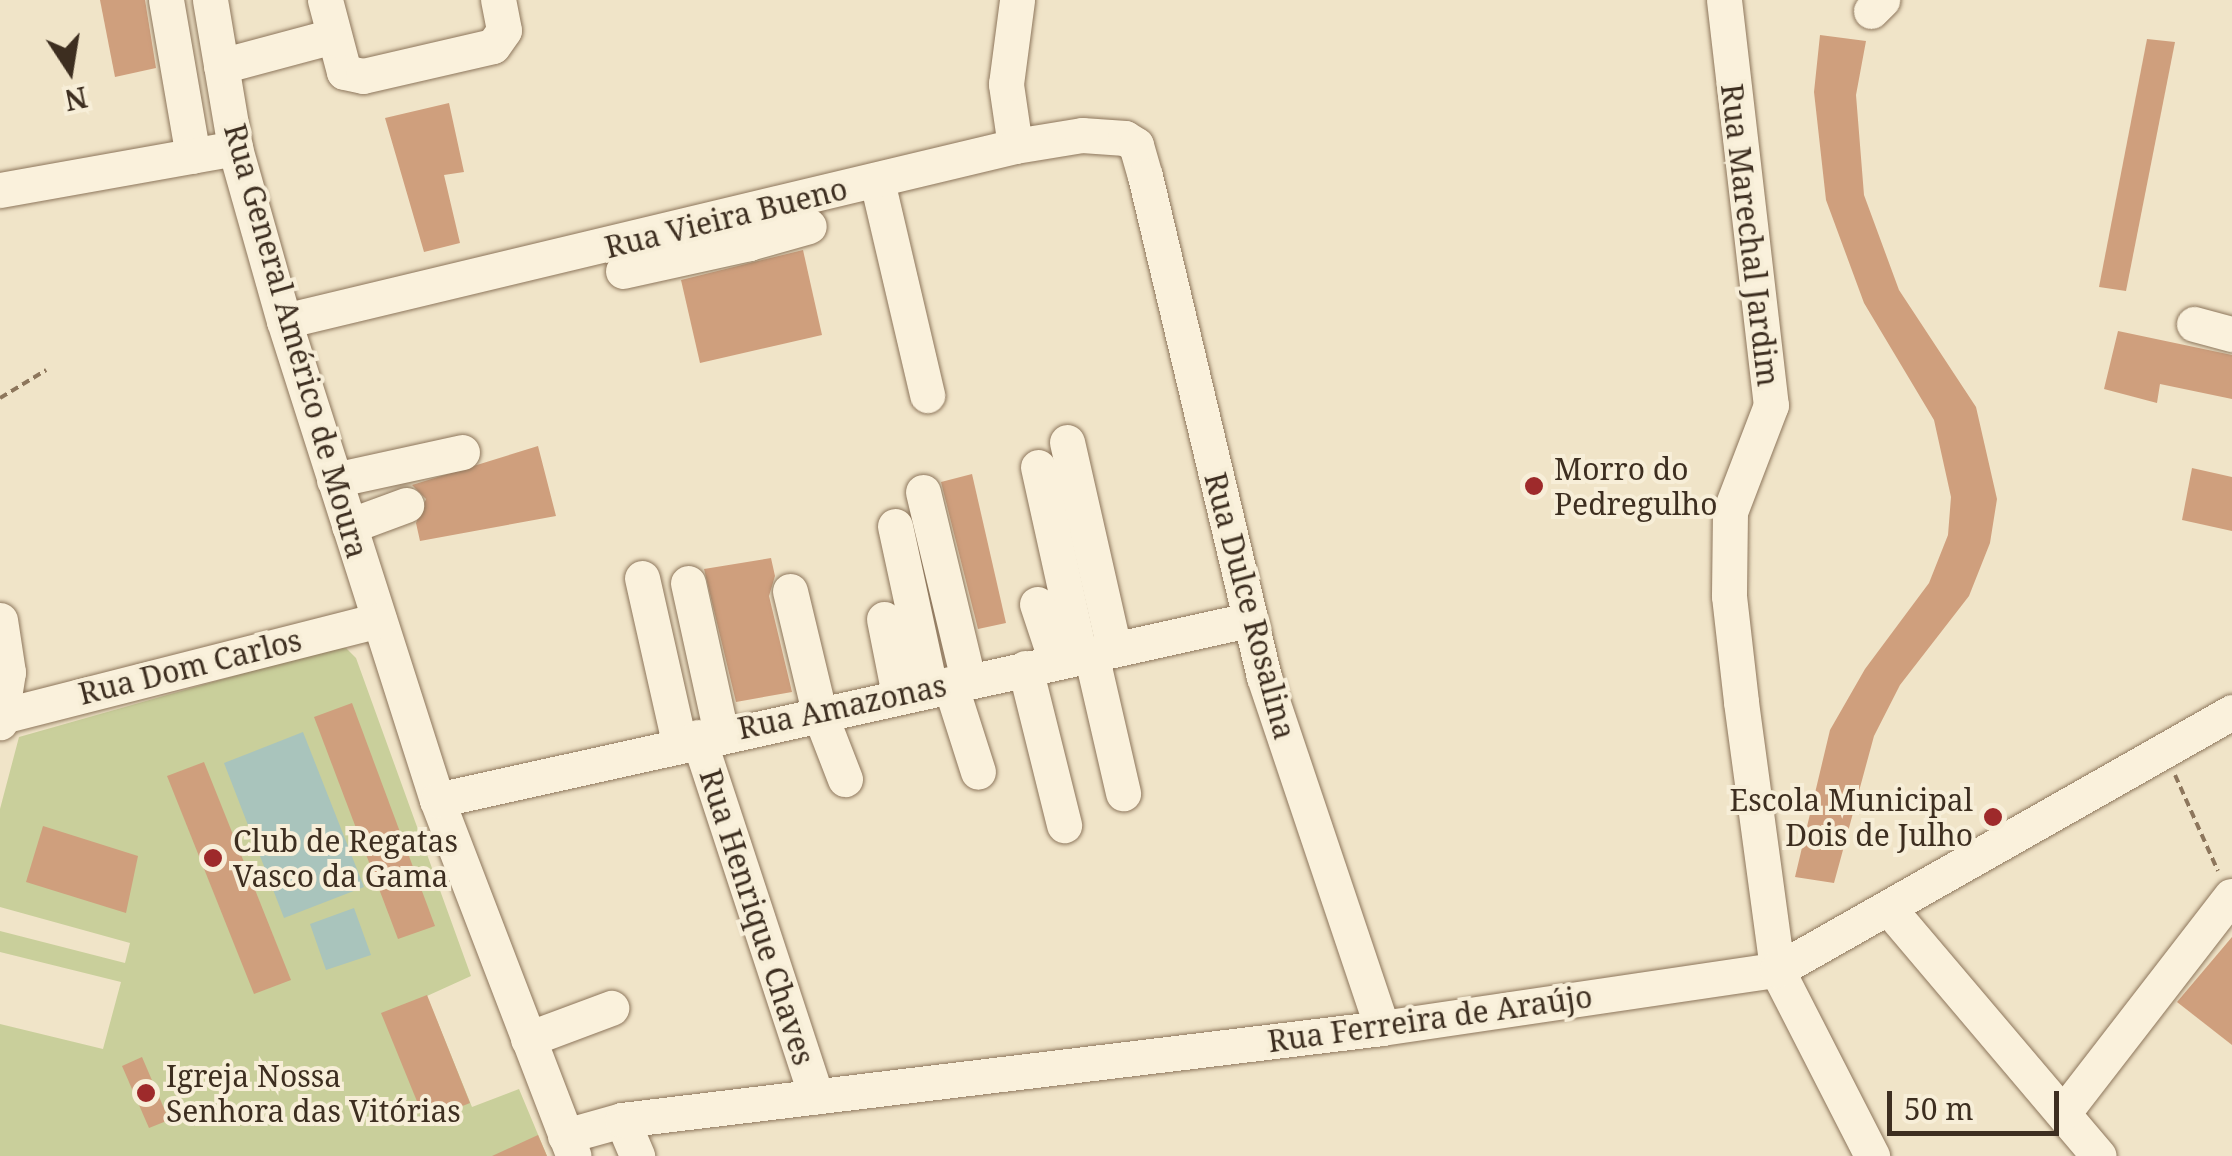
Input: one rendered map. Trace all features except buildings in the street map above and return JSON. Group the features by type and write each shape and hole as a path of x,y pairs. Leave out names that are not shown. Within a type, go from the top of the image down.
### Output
{"street":[{"path":"166,0 193,156"},
{"name":"Rua General Américo de Moura","path":"210,0 235,148 284,322 437,800 570,1146"},
{"path":"325,0 344,72 363,76 493,46 504,30 498,0"},
{"path":"1016,146 1006,84 1017,0"},
{"name":"Rua Marechal Jardim","path":"1724,0 1771,405 1730,512 1730,596 1777,970 1872,1156"},
{"path":"221,66 333,36"},
{"name":"Rua Vieira Bueno","path":"284,322 745,230 877,181 1016,146 1082,136 1126,138 1136,145 1145,176"},
{"path":"0,190 235,148"},
{"name":"Rua Dulce Rosalina","path":"1145,176 1248,620 1382,1028"},
{"path":"877,181 927,395"},
{"path":"623,271 745,230 809,226"},
{"path":"2194,324 2232,334"},
{"path":"1064,826 1073,657 1067,442"},
{"path":"334,480 462,452"},
{"path":"1038,467 1073,657 1122,793"},
{"path":"923,492 937,687"},
{"path":"349,526 406,505"},
{"path":"895,526 937,687 978,772"},
{"path":"642,578 700,737"},
{"path":"688,582 700,737"},
{"path":"790,591 819,712 845,779"},
{"path":"1037,604 1073,657"},
{"path":"884,619 937,687"},
{"path":"0,620 8,672 1,719"},
{"name":"Rua Dom Carlos","path":"1,719 378,620"},
{"name":"Rua Amazonas","path":"437,800 700,737 1248,620"},
{"name":"Rua Ferreira de Araújo","path":"570,1146 622,1120 1382,1028 1777,970 1891,911 2232,712"},
{"name":"Rua Henrique Chaves","path":"700,737 816,1096"},
{"path":"2064,1112 2231,896"},
{"path":"1891,911 2099,1156"},
{"path":"528,1039 611,1008"},
{"path":"622,1120 637,1156"}],"path":[{"path":"0,398 46,370"},
{"path":"2164,752 2231,896"}],"green space":[{"name":"Club de Regatas Vasco da Gama","path":"333,648 346,648 356,658 471,976 427,996 472,1107 519,1089 547,1156 0,1156 0,1024 103,1049 121,982 0,952 0,931 125,963 130,943 0,907 0,809 19,737"}],"water":[{"path":"303,732 364,887 284,918 224,763"},
{"path":"354,908 371,955 326,970 310,924"}],"place":[{"name":"Morro do Pedregulho","path":"1534,486"},
{"name":"Escola Municipal Dois de Julho","path":"1993,817"},
{"name":"Club de Regatas Vasco da Gama","path":"213,858"},
{"name":"Igreja Nossa Senhora das Vitórias","path":"146,1093"}]}
